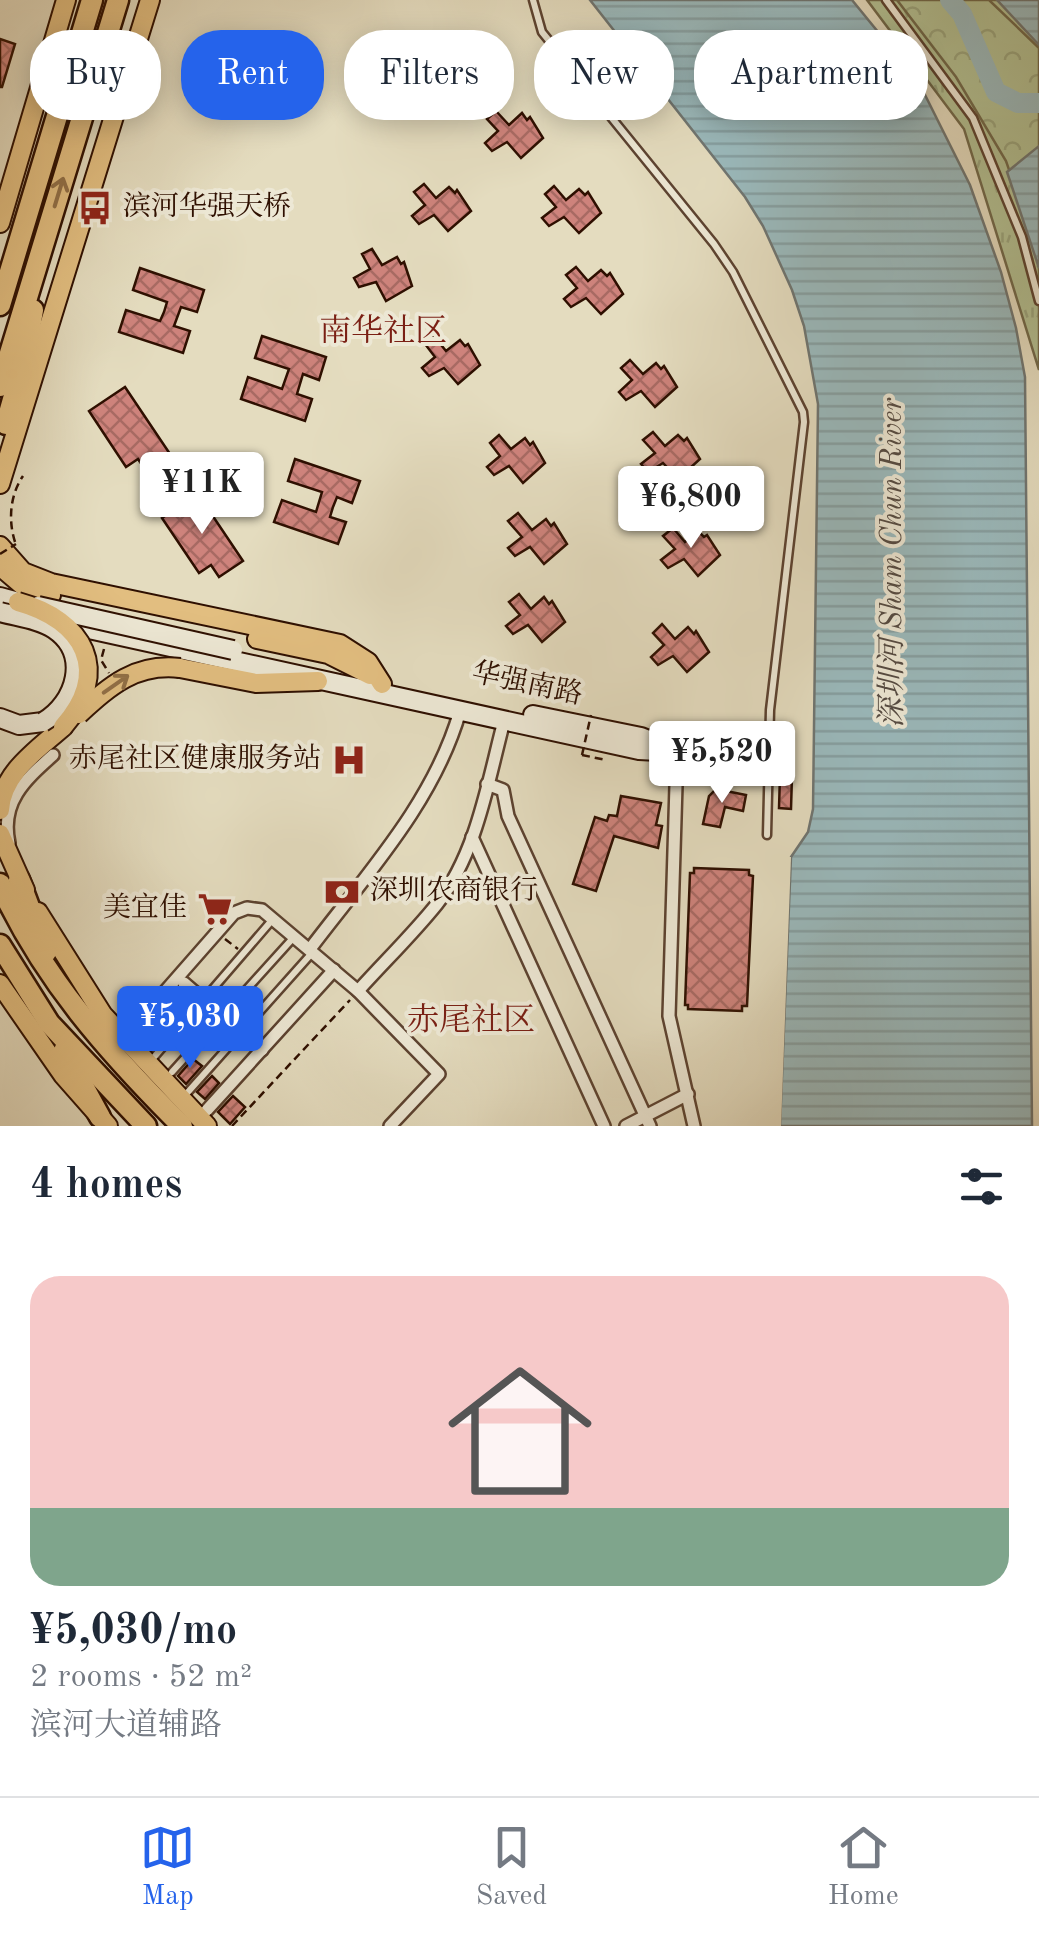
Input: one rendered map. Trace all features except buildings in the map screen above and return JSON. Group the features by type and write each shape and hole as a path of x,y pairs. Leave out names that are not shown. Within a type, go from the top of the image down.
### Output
{"highway":[{"path":"0,305 92,0"},
{"path":"0,386 118,0"},
{"path":"0,284 22,232"},
{"path":"3,435 30,332 46,234"},
{"path":"10,882 64,995 103,1045 182,1126"},
{"path":"0,944 50,1023 93,1074 146,1126"},
{"path":"50,1023 104,1121"}],"main road":[{"path":"0,223 4,191 66,0"},
{"path":"8,485 46,334 150,0"},
{"path":"3,435 46,334"},
{"path":"0,546 18,568 41,580 340,644 368,662 382,684"},
{"path":"0,566 15,582 38,592 328,654 382,684"},
{"path":"0,810 10,776 79,707 87,684 88,662 83,648 62,621 9,599"},
{"name":"华强南路","path":"9,599 382,684 641,737 677,752"},
{"path":"0,612 50,627 72,650 76,668 73,688 52,736"},
{"name":"华强南路","path":"0,623 22,616 38,617 639,750 677,752"},
{"path":"52,736 128,674 149,668 180,668 262,684 318,681"},
{"path":"0,718 52,736"},
{"path":"0,822 10,882 31,900 91,999 120,1036 207,1118"},
{"path":"0,984 63,1075 104,1121"}],"street":[{"path":"312,951 432,781 450,746 460,711"},
{"path":"358,991 438,902 472,837 504,720"},
{"path":"31,900 8,841 7,813 52,736"},
{"path":"694,1126 670,1016 677,752 768,760"},
{"path":"487,784 503,790 508,816 647,1120"},
{"path":"472,837 604,1126"},
{"path":"120,1036 234,913 248,908 262,910 358,991 438,1074 390,1126"},
{"path":"207,1118 334,970"},
{"path":"184,983 262,1050"},
{"path":"626,1126 647,1120 688,1094"}],"lane":[{"path":"533,0 542,32 733,272 802,412 804,422 770,710 767,835"},
{"path":"886,0 972,118 1022,237 1039,301"},
{"path":"155,1056 274,918"},
{"path":"172,1072 295,936"},
{"path":"188,1092 312,951"}],"path":[{"path":"0,554 16,544 8,485 23,476"},
{"path":"591,715 582,755 606,760"},
{"path":"232,1126 358,991"}],"green space":[{"path":"867,0 1039,0 1039,370 964,129 928,81 928,30 890,30"},
{"path":"897,0 989,0 1039,48 1039,256 1006,161 956,77 928,40 928,30 920,30"}],"water":[{"name":"深圳河 Sham Chun River","path":"590,0 852,0 876,30 694,30 694,120 928,120 928,101 970,185 1001,272 1025,377 1032,1126 780,1126 791,857 808,832 813,809 818,404 804,326 763,226 674,107 674,30 614,30"},
{"path":"997,0 1039,0 1039,45"},
{"path":"1039,146 1039,268 1007,172"}],"pier":[{"path":"786,857 791,857 781,1126 775,1126"}],"waterway":[{"path":"950,0 962,14 996,92 1018,103 1039,103"}],"place":[{"name":"滨河华强天桥","path":"95,208"},
{"name":"赤尾社区健康服务站","path":"349,760"},
{"name":"深圳农商银行","path":"342,892"},
{"name":"美宜佳","path":"215,909"}],"district":[{"name":"南华社区","path":"383,333"},
{"name":"赤尾社区","path":"471,1022"}]}
